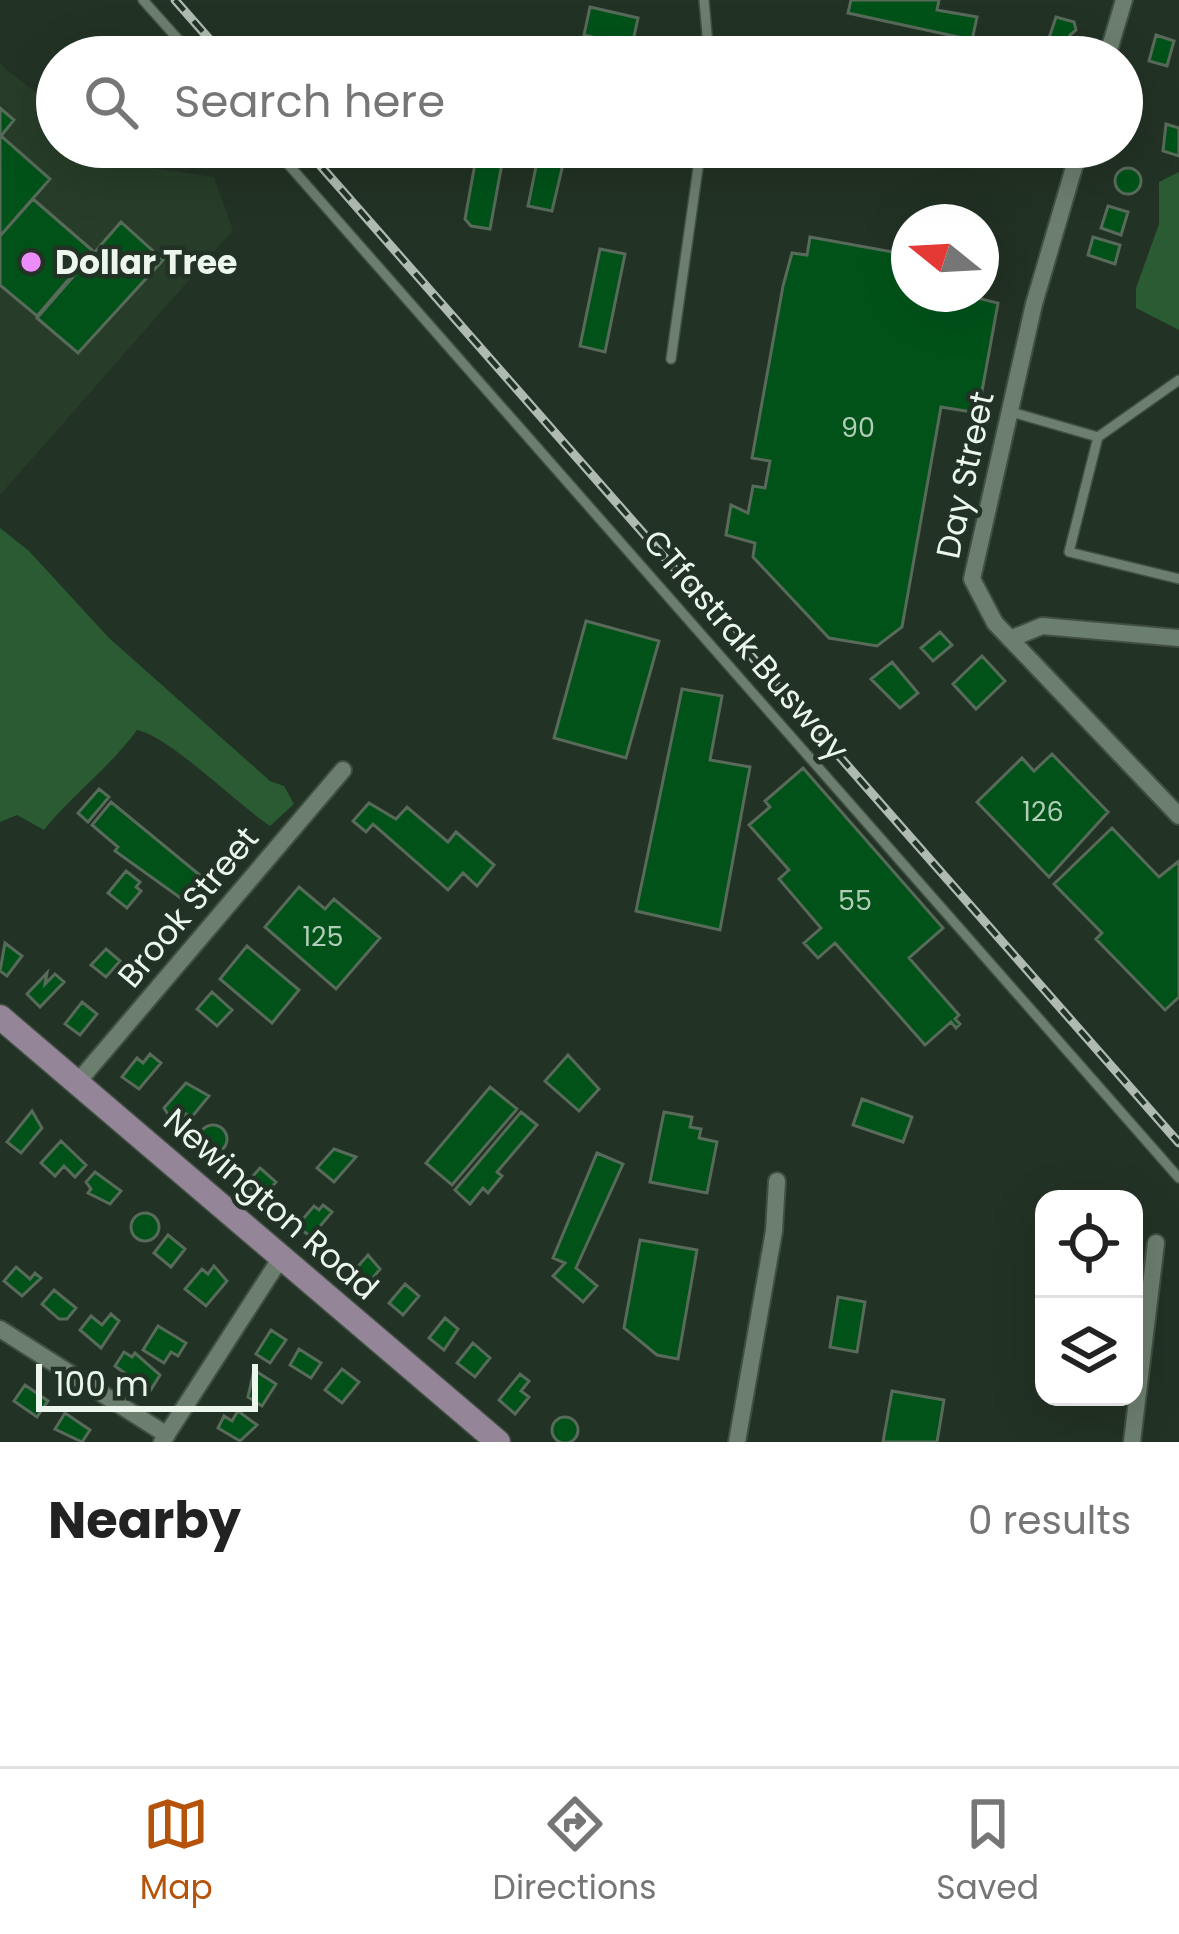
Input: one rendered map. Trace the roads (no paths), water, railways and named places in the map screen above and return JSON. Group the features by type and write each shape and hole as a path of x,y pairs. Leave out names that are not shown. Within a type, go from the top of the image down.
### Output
{"main road":[{"name":"Newington Road","path":"0,1017 498,1442"}],"street":[{"path":"1113,36 1124,0"},
{"name":"Day Street","path":"1074,168 1008,411 972,579 981,605 1010,639 1179,815"},
{"path":"1010,639 1042,626 1179,638"},
{"name":"Brook Street","path":"77,1083 344,770"},
{"path":"737,1442 774,1231 777,1181"},
{"path":"1132,1442 1156,1243"},
{"path":"0,1329 164,1438 282,1256"}],"lane":[{"path":"143,0 175,36"},
{"path":"704,0 707,36"},
{"name":"CTfastrak Busway","path":"291,168 1179,1178"},
{"path":"670,359 697,168"},
{"path":"1179,380 1098,436 1069,552 1179,578"},
{"path":"1008,411 1098,436"}],"railway":[{"path":"175,0 207,36"},
{"path":"322,168 1179,1143"}],"place":[{"name":"Dollar Tree","path":"31,262"}]}
